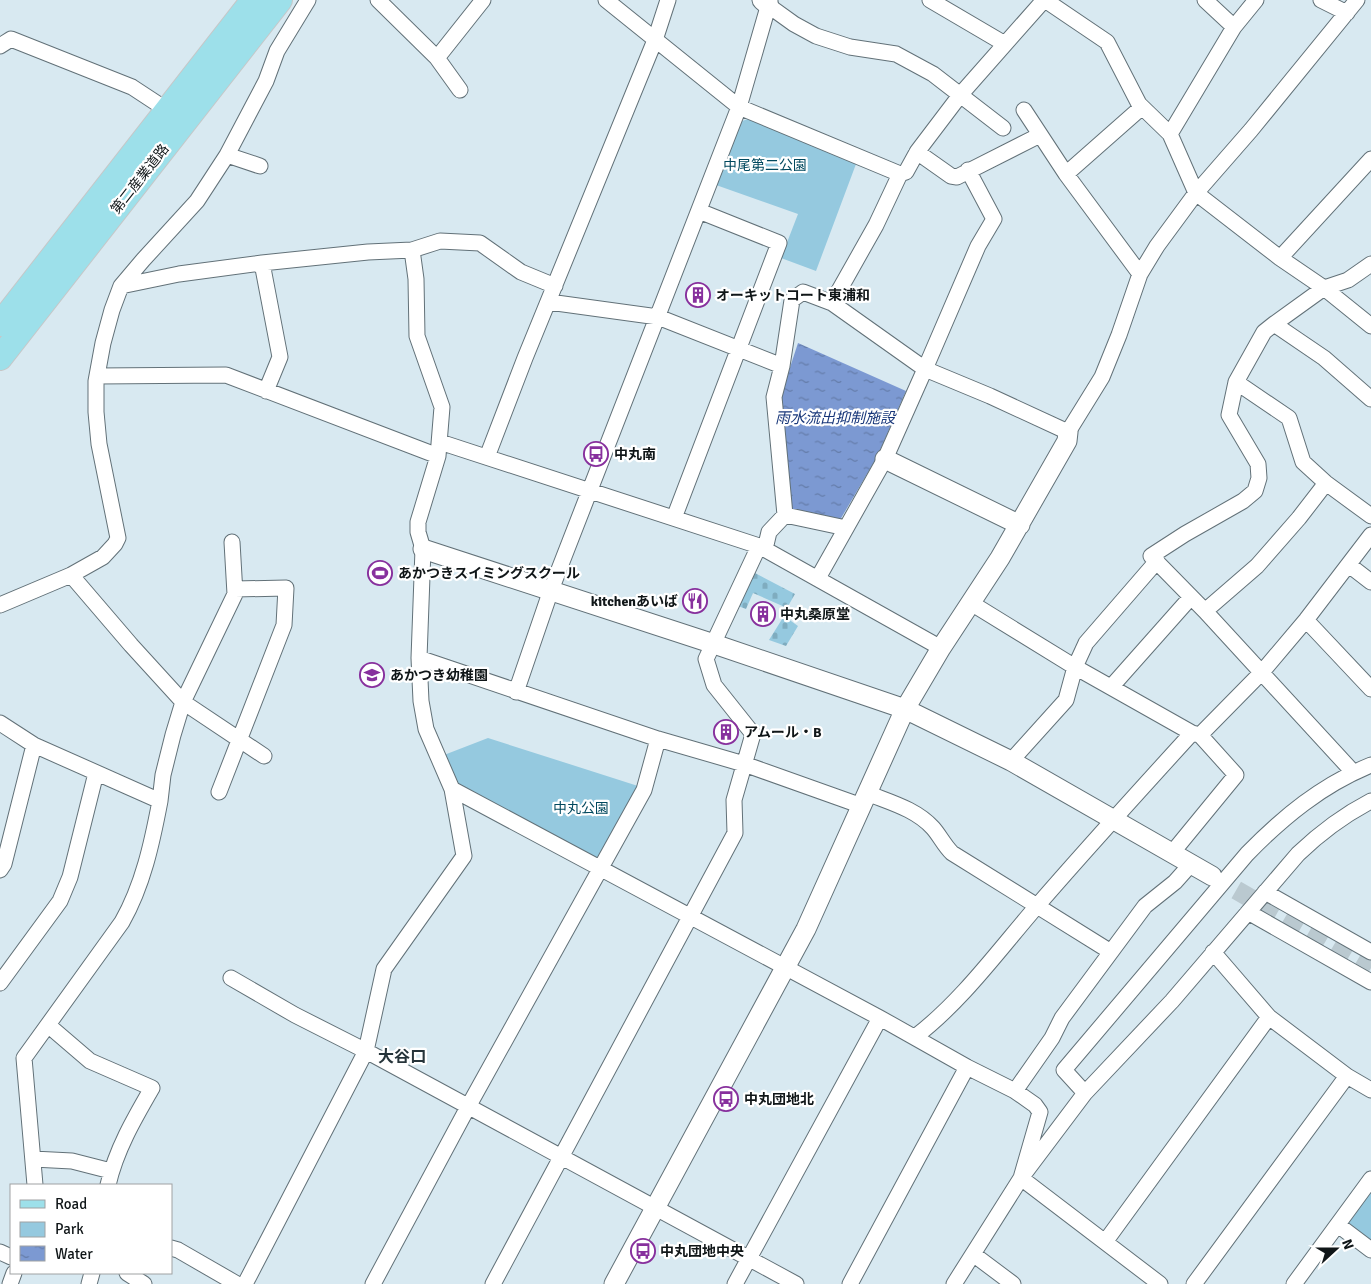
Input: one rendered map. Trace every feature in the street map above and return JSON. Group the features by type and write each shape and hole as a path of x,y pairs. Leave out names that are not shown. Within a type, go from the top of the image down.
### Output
{"main road":[{"name":"第二産業道路","path":"0,324 253,0"},
{"name":"第二産業道路","path":"0,358 280,0"}],"street":[{"path":"0,605 71,575 103,557 115,544 118,538 99,444 96,412 97,376 103,343 121,286 197,201 228,155 266,80 277,51 308,0"},
{"path":"378,0 438,58 460,90"},
{"path":"438,58 483,0"},
{"path":"606,0 738,107 900,174 906,172 917,152 961,94 1045,0 1107,42 1139,104 1170,134 1196,193 1280,258 1324,288 1371,326"},
{"path":"487,457 655,40 668,0"},
{"path":"930,0 1005,44"},
{"path":"1205,0 1234,27"},
{"path":"1170,134 1234,27 1256,0"},
{"path":"1320,0 1347,13"},
{"path":"614,1284 785,969 827,884 904,709 1020,525 1067,441 1068,432 1102,376 1119,335 1140,274 1157,246 1196,193 1251,130 1357,0"},
{"path":"516,692 551,590 738,107 767,2 794,24 816,36 850,47 896,54 933,74 1003,128"},
{"path":"0,46 11,39 132,87 167,110"},
{"path":"1066,174 1142,107"},
{"path":"1024,110 1066,174 1140,274"},
{"path":"917,152 951,176 957,177 1040,135"},
{"path":"228,155 260,166"},
{"path":"1280,258 1371,159"},
{"path":"818,578 885,459 926,369 978,246 994,219 968,170"},
{"path":"832,303 876,225 900,174"},
{"path":"674,518 779,243 699,211"},
{"path":"121,286 179,274 359,252 412,250 440,241 480,243 521,272 555,286"},
{"path":"245,1284 366,1051 384,970 464,856 452,789 426,729 421,701 419,658 423,549 418,532 418,522 439,449 442,407 417,336 416,279 412,250"},
{"path":"262,264 280,357 266,391"},
{"path":"1353,772 1206,611 1151,556 1243,501 1255,491 1259,478 1258,464 1230,415 1236,382 1264,332 1324,288 1348,280 1371,264"},
{"path":"786,515 774,397 782,366 792,300 804,292 832,303 926,369 1068,432"},
{"path":"549,302 658,317 782,366"},
{"path":"1274,324 1324,358 1371,398"},
{"path":"97,376 226,375 266,391 439,449 487,457 590,490 762,548 941,648"},
{"path":"1236,382 1289,418 1303,462 1326,483 1370,512"},
{"path":"885,459 1020,525"},
{"path":"1206,611 1257,566 1299,518 1326,483"},
{"path":"786,515 846,528"},
{"path":"492,1284 735,833 734,800 753,734 714,685 706,659 769,532 786,515"},
{"path":"915,1037 934,1023 962,993 1113,819 1196,734 1262,672 1306,620 1371,535"},
{"path":"35,1184 24,1058 133,904 144,872 154,832 163,775 183,702 235,594 232,542"},
{"path":"423,549 714,644 904,709 1011,761 1212,876"},
{"path":"1011,761 1066,700 1075,667 1086,643 1157,561"},
{"path":"1349,565 1371,582"},
{"path":"71,575 130,645 183,702 264,756"},
{"path":"219,792 284,625 286,588 235,589"},
{"path":"1112,686 1191,596"},
{"path":"970,603 1075,667 1196,734 1236,775 1172,853"},
{"path":"1306,620 1371,689"},
{"path":"419,658 658,739 864,799 910,810 932,827 952,853 1111,952"},
{"path":"0,723 34,746 160,801"},
{"path":"373,1284 468,1107 644,790 658,739"},
{"path":"0,870 4,864 34,746"},
{"path":"1085,1093 1064,1070 1247,854 1272,828 1319,792 1353,772 1371,765"},
{"path":"0,983 60,902 70,877 96,773"},
{"path":"452,789 785,969 880,1018 967,1067 1015,1091 1035,1105 1040,1112 1021,1178"},
{"path":"954,1284 1021,1178 1085,1093 1172,1000 1298,854 1338,820 1371,801"},
{"path":"1015,1091 1052,1038 1062,1018 1145,906 1175,882 1191,864"},
{"path":"1265,892 1371,952"},
{"path":"1248,912 1371,982"},
{"path":"1213,952 1269,1018 1347,1076 1371,1090"},
{"path":"231,978 295,1015 366,1051 796,1284"},
{"path":"734,1284 880,1018"},
{"path":"1105,1242 1269,1018"},
{"path":"33,1159 72,1162 109,1178 127,1130 152,1088 90,1061 48,1025"},
{"path":"850,1284 967,1067"},
{"path":"1194,1284 1347,1076"},
{"path":"1021,1178 1160,1284"},
{"path":"1294,1284 1371,1179"},
{"path":"1338,1224 1371,1250"},
{"path":"172,1248 178,1250 229,1282"},
{"path":"973,1254 1013,1284"},
{"path":"129,1274 144,1284"}],"green space":[{"name":"中尾第二公園","path":"748,119 856,164 816,271 781,258 798,214 716,185 742,121"},
{"path":"755,573 795,594 787,608 753,593 746,609 738,606"},
{"path":"784,616 798,626 786,646 769,640"},
{"name":"中丸公園","path":"488,738 638,786 600,856 593,858 455,784 444,755"},
{"path":"1371,1187 1371,1242 1350,1227 1347,1220"}],"water":[{"name":"雨水流出抑制施設","path":"798,343 906,391 877,457 840,520 791,511 780,398"}],"tunnel":[{"path":"1212,876 1371,968"}],"place":[{"name":"オーキットコート東浦和","path":"698,295"},
{"name":"中丸南","path":"596,454"},
{"name":"あかつきスイミングスクール","path":"380,573"},
{"name":"kitchenあいば","path":"695,601"},
{"name":"中丸桑原堂","path":"763,614"},
{"name":"あかつき幼稚園","path":"372,675"},
{"name":"アムール・B","path":"726,732"},
{"name":"中丸団地北","path":"726,1099"},
{"name":"中丸団地中央","path":"643,1251"}],"district":[{"name":"大谷口","path":"402,1057"}]}
